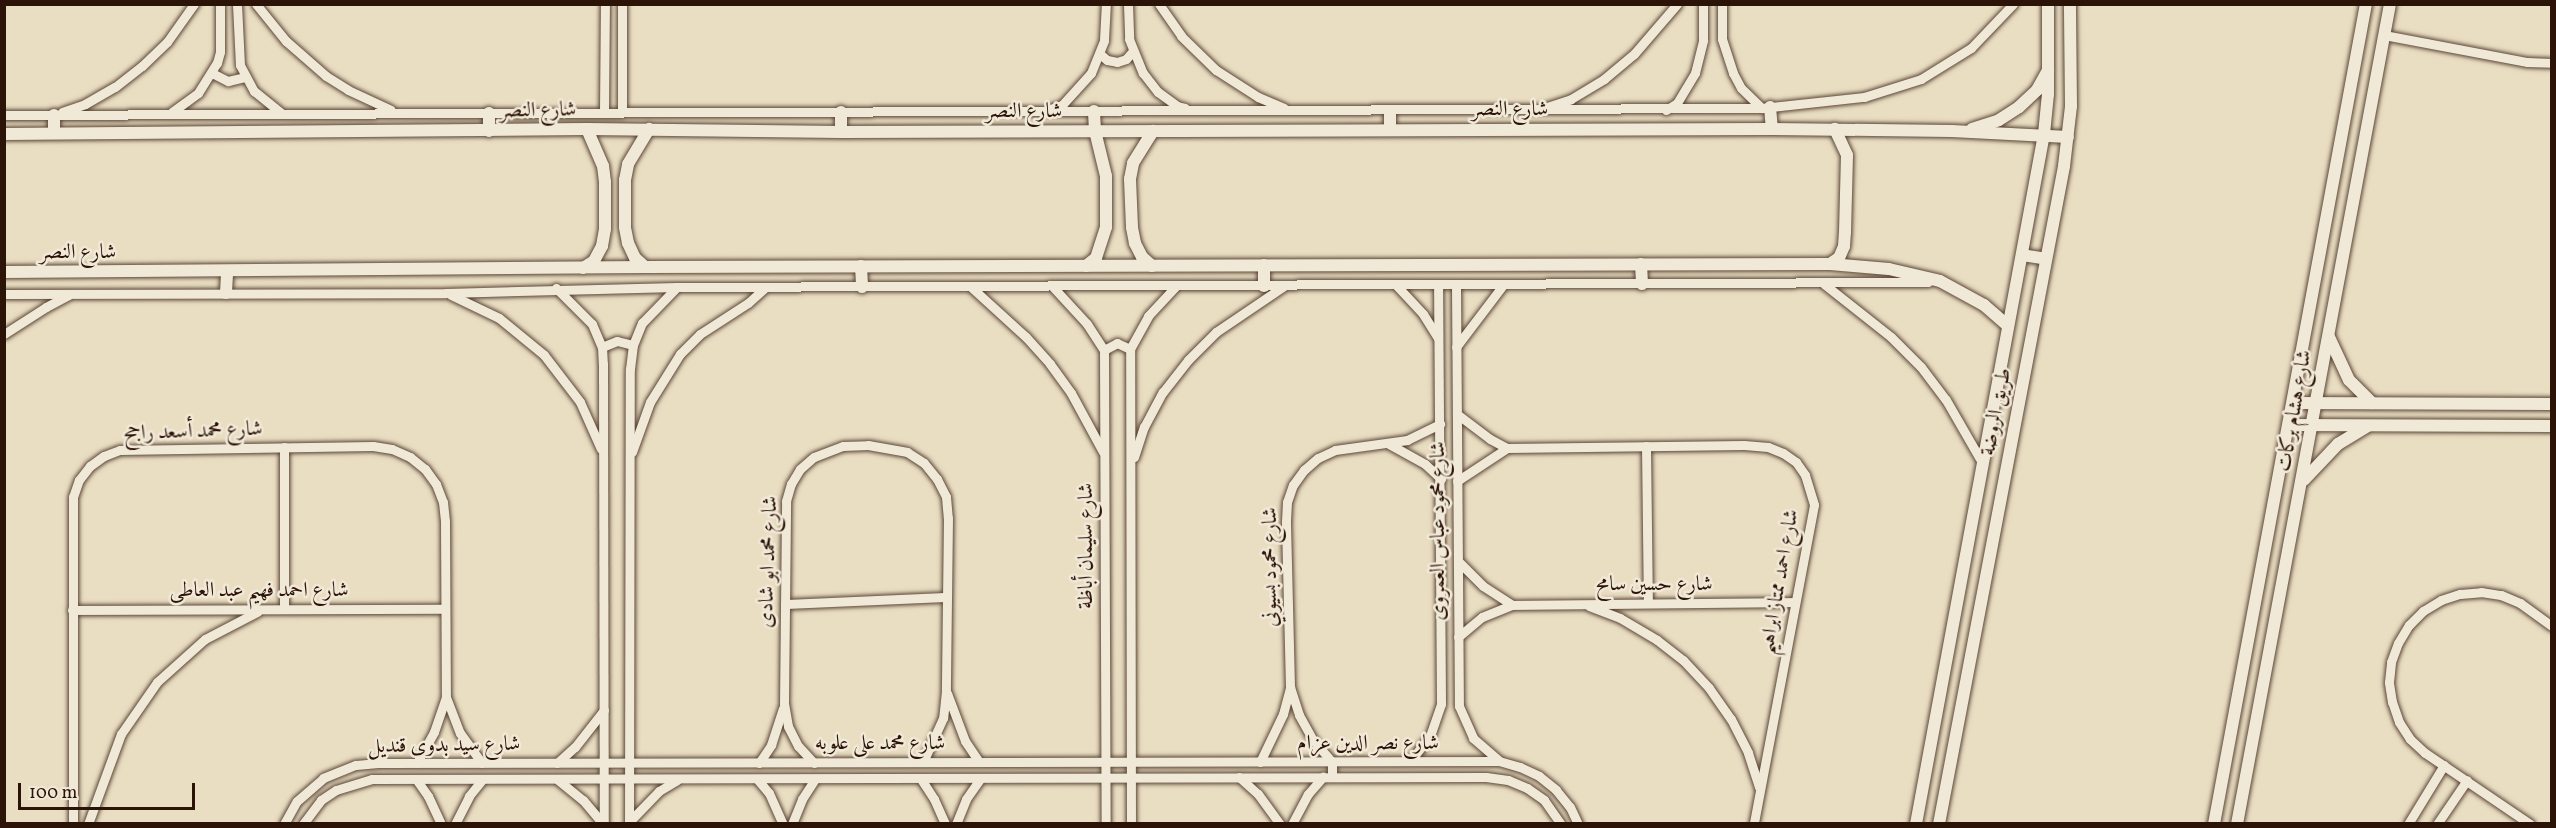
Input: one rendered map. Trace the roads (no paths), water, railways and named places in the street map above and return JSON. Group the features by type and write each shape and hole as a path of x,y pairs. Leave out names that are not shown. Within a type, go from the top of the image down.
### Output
{"street":[{"path":"54,115 85,104 115,87 142,66 167,42 194,4"},
{"path":"170,113 190,101 212,73 220,52 220,4"},
{"path":"237,4 237,52 245,77 254,91 280,113"},
{"path":"256,4 286,41 326,76 364,99 396,112"},
{"path":"604,112 605,4"},
{"path":"622,4 622,112"},
{"path":"1044,111 1062,105 1078,90 1100,54 1106,26 1106,4"},
{"path":"1128,4 1128,26 1132,52 1143,74 1158,92 1177,106 1199,111"},
{"path":"1159,4 1181,36 1223,75 1280,108 1304,111"},
{"path":"1536,111 1571,99 1604,79 1634,54 1677,4"},
{"path":"1665,110 1677,103 1695,73 1703,40 1703,4"},
{"path":"1722,4 1722,39 1732,73 1741,88 1766,108 1772,129"},
{"path":"4,115 396,112 1536,111 1766,108 1864,97 1921,79 1971,48 2013,4"},
{"name":"طريق الروضة","path":"1916,824 2044,134 2049,69 2048,4"},
{"name":"طريق الروضة","path":"1940,818 2068,137 2072,85 2070,4"},
{"name":"شارع هشام بركات","path":"2214,824 2366,4"},
{"name":"شارع هشام بركات","path":"2237,824 2390,4"},
{"path":"2384,35 2527,62 2552,63"},
{"path":"1100,54 1107,60 1117,62 1126,59 1132,52"},
{"path":"1952,131 1976,128 1999,120 2019,107 2037,90 2049,69"},
{"path":"212,73 228,81 245,77"},
{"path":"2353,78 2376,82"},
{"path":"1086,266 1096,258 1103,243 1106,227 1106,176 1095,131 1094,111"},
{"path":"1390,111 1390,130"},
{"path":"841,112 841,132"},
{"path":"489,113 489,131"},
{"path":"54,115 54,133"},
{"path":"582,268 594,261 602,246 605,230 603,166 587,129"},
{"name":"شارع النصر","path":"4,134 587,129 841,132 1835,129 2044,134 2068,137"},
{"path":"645,267 635,258 628,243 625,227 625,180 628,164 649,129"},
{"path":"1830,264 1839,258 1844,246 1845,232 1847,155 1835,129"},
{"path":"1152,266 1142,258 1135,243 1130,180 1133,163 1153,131"},
{"path":"2022,255 2046,259"},
{"path":"1641,264 1642,284"},
{"name":"شارع النصر","path":"4,272 227,273 861,266 1830,264 1889,269 1940,281 1984,305 2008,326"},
{"path":"1264,265 1264,286"},
{"path":"861,266 862,287"},
{"path":"226,293 227,273"},
{"path":"4,294 446,293 556,288 677,287 1438,286 1824,284 1940,281"},
{"path":"1824,284 1892,337 1920,367 1946,400 1983,464"},
{"name":"شارع محمود عباس العمروى","path":"1456,285 1459,706 1473,738 1499,761"},
{"path":"1456,347 1503,285"},
{"name":"شارع سليمان أباظة","path":"1131,824 1130,349 1148,316 1176,286"},
{"path":"1131,465 1144,427 1163,392 1188,360 1216,332 1284,286"},
{"path":"1397,286 1424,314 1441,345"},
{"name":"شارع محمود عباس العمروى","path":"1410,761 1430,736 1441,704 1441,345 1438,286"},
{"path":"629,823 630,369 633,345 642,323 677,287"},
{"path":"629,460 650,402 680,354 700,334 748,303 766,287"},
{"path":"971,287 1026,337 1050,364 1080,408 1105,456"},
{"path":"1053,287 1088,324 1104,350 1117,343 1130,349"},
{"path":"556,288 592,324 602,347 603,824"},
{"path":"446,293 499,318 544,355 580,402 603,456"},
{"path":"4,334 46,307 72,294"},
{"path":"2329,335 2337,358 2349,380 2372,403"},
{"path":"602,347 617,341 633,345"},
{"name":"شارع سليمان أباظة","path":"1104,350 1106,824"},
{"path":"2293,403 2552,404"},
{"path":"1457,414 1490,439 1507,448 1457,481"},
{"name":"شارع محمود بسيوني","path":"1260,762 1283,714 1290,687 1286,521 1287,502 1293,485 1304,470 1318,458 1335,450 1389,444 1424,434 1440,424"},
{"path":"2289,425 2552,426"},
{"path":"2301,484 2324,456 2370,425"},
{"path":"1389,444 1425,464 1441,479"},
{"name":"شارع احمد ممتاز ابراهيم","path":"1507,448 1744,445 1768,447 1796,462 1808,482 1814,506 1754,824"},
{"name":"شارع محمد أسعد راجح","path":"73,824 73,497 79,480 90,466 104,456 120,450 373,446 392,449 410,457 425,469 436,484 443,502 446,697 459,733 482,763"},
{"name":"شارع محمد ابو شادى","path":"814,762 798,746 788,726 784,704 786,501 791,484 800,469 814,457 830,449 860,446 887,447 907,452 924,463 938,479 946,497 948,518 946,691 942,718 923,762"},
{"path":"1646,446 1648,603"},
{"path":"284,447 284,609"},
{"path":"1458,561 1483,586 1512,605"},
{"path":"2530,824 2410,739 2399,722 2392,702 2389,682 2391,662 2398,643 2409,625 2441,600 2460,594 2481,592 2501,595 2520,603 2552,626"},
{"path":"785,604 946,597"},
{"name":"شارع حسين سامح","path":"1458,637 1482,617 1512,605 1795,602"},
{"path":"1585,604 1620,618 1657,640 1689,667 1709,688 1731,719 1748,753 1760,789"},
{"path":"88,824 121,734 157,682 205,639 262,609"},
{"name":"شارع احمد فهيم عبد العاطى","path":"72,610 445,609"},
{"name":"شارع محمود بسيوني","path":"1290,687 1299,715 1313,740 1332,762"},
{"name":"شارع محمد ابو شادى","path":"946,691 958,726 979,762"},
{"name":"شارع محمد أسعد راجح","path":"417,763 434,732 446,697"},
{"name":"شارع محمد ابو شادى","path":"759,763 771,745 784,704"},
{"path":"1441,704 1449,710 1459,706"},
{"path":"557,763 575,747 604,710"},
{"name":"شارع نصر الدين عزام","path":"1131,762 1499,761 1520,766 1539,776 1556,790 1570,807 1578,824"},
{"name":"شارع محمد على علوبه","path":"629,763 1131,762"},
{"path":"1292,824 1308,794 1328,777 1332,762"},
{"path":"1928,762 1938,766 1950,766"},
{"name":"شارع سيد بدوى قنديل","path":"284,824 297,801 309,788 339,770 367,764 629,763"},
{"path":"2408,824 2444,765"},
{"path":"1239,777 1258,794 1280,824"},
{"name":"شارع نصر الدين عزام","path":"1131,778 1486,777 1508,780 1527,788 1544,800 1561,824"},
{"name":"شارع محمد على علوبه","path":"629,780 1131,778"},
{"name":"شارع سيد بدوى قنديل","path":"303,824 321,800 336,790 372,779 629,780"},
{"path":"416,779 428,796 441,824"},
{"path":"792,824 802,799 815,779"},
{"path":"921,779 945,824"},
{"path":"956,824 966,799 980,779"},
{"path":"455,824 469,796 482,780"},
{"path":"558,780 583,800 603,824"},
{"path":"629,823 659,791 677,780"},
{"path":"758,780 769,794 783,824"},
{"path":"2437,824 2467,780"},
{"path":"1918,810 1930,808 1940,818"}]}
